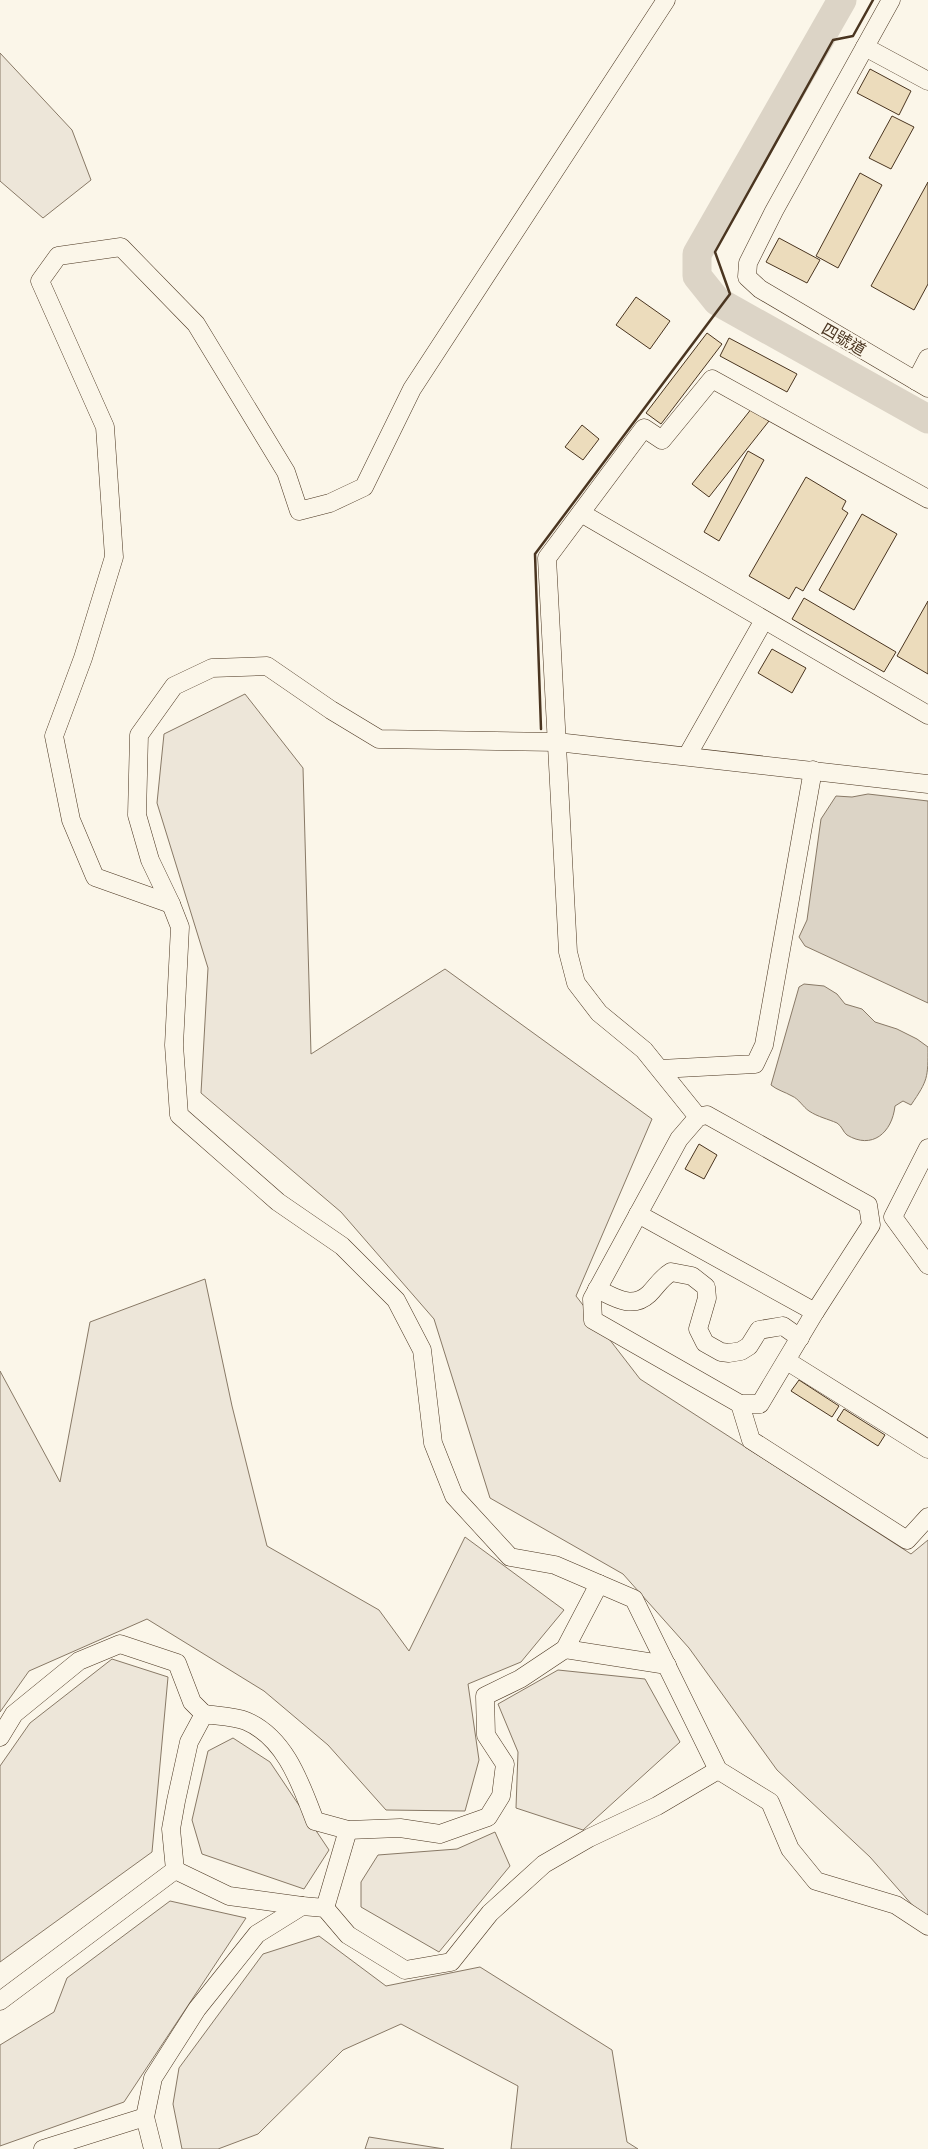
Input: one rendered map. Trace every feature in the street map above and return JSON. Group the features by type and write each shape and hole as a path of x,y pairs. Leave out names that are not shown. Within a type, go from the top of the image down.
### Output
{"lane":[{"path":"172,904 95,877 71,820 54,736 83,658 114,556 105,427 40,281 58,256 122,247 196,324 286,472 299,511 330,503 364,487 412,390 666,0"},
{"path":"891,0 866,46 928,81"},
{"name":"四號道","path":"866,46 774,211 748,263 746,277 760,290 922,384"},
{"path":"922,384 928,358"},
{"path":"698,1117 644,1050 599,1013 576,983 568,952 547,558 644,428 662,440 712,379 928,499"},
{"path":"582,512 928,715"},
{"path":"687,756 764,620"},
{"path":"928,784 557,742 378,739 331,710 267,666 212,668 174,686 139,735 137,815 150,860 172,904 180,927 174,1044 179,1116 278,1202 342,1246 396,1300 422,1350 433,1443 454,1496 510,1557 555,1565 634,1599 718,1770 770,1802 790,1849 816,1881 896,1905 928,1926"},
{"path":"660,1069 755,1064 764,1045 813,770"},
{"path":"871,1225 868,1205 707,1115 698,1117 678,1139 592,1299 593,1320 740,1404 760,1404 815,1312 871,1225 893,1217 927,1155"},
{"path":"638,1214 815,1312"},
{"path":"893,1217 928,1265"},
{"path":"597,1290 622,1302 638,1302 649,1294 662,1278 672,1272 692,1276 706,1287 707,1298 698,1329 705,1343 721,1352 741,1351 748,1346 759,1330 783,1326 800,1338"},
{"path":"787,1361 928,1449"},
{"path":"740,1404 751,1440 908,1540 928,1517"},
{"path":"0,1737 14,1714 79,1661 120,1644 177,1663 192,1702 204,1714 246,1721 275,1740 299,1779 315,1821 348,1830 400,1828 440,1834 488,1817 501,1796 505,1764 486,1735 485,1696 520,1679 565,1649 599,1584"},
{"path":"565,1649 631,1661 667,1665"},
{"path":"175,1870 171,1829 176,1801 189,1742 204,1714"},
{"path":"175,1870 229,1896 325,1908 348,1935 405,1970 451,1962 490,1913 544,1864 589,1838 657,1806 718,1770"},
{"path":"325,1908 348,1830"},
{"path":"0,2001 175,1870"},
{"path":"152,2149 145,2117 153,2078 197,2009 257,1934 302,1906"},
{"path":"42,2149 145,2117"}],"shaded area":[{"path":"0,53 72,130 91,180 43,218 0,181"},
{"path":"245,694 303,768 311,1054 445,969 652,1119 576,1296 640,1379 911,1554 928,1540 928,1923 870,1857 777,1770 689,1648 623,1574 490,1498 434,1319 341,1212 201,1093 208,968 157,803 164,734"},
{"path":"868,794 928,801 928,1003 805,946 799,937 807,920 821,819 836,796 852,797"},
{"path":"804,984 824,986 837,994 845,1004 862,1009 875,1022 897,1029 928,1047 928,1066 921,1090 911,1105 903,1101 895,1106 890,1124 885,1131 872,1140 865,1141 847,1135 837,1123 812,1113 794,1097 771,1085 799,987"},
{"path":"205,1279 232,1406 267,1546 379,1610 409,1651 465,1537 564,1610 521,1662 468,1684 479,1760 465,1811 386,1810 328,1745 264,1691 147,1619 29,1671 0,1712 0,1371 60,1482 90,1322"},
{"path":"112,1659 168,1677 152,1852 0,1962 0,1766 30,1723"},
{"path":"558,1670 645,1679 680,1742 583,1830 516,1808 518,1752 498,1704"},
{"path":"233,1738 270,1762 329,1850 304,1889 202,1854 192,1820 208,1751"},
{"path":"495,1832 510,1866 439,1952 361,1907 361,1882 378,1855 457,1849"},
{"path":"170,1901 246,1918 124,2102 0,2146 0,2045 54,2012 67,1978"},
{"path":"319,1936 386,1986 480,1967 612,2050 627,2142 638,2149 511,2149 518,2086 401,2024 343,2050 258,2134 218,2149 182,2149 173,2104 179,2068 263,1954"},
{"path":"369,2137 444,2149 365,2149"}],"building":[{"path":"870,69 911,91 899,115 857,93"},
{"path":"892,116 914,127 891,169 869,158"},
{"path":"860,173 882,185 838,268 816,256"},
{"path":"928,182 928,284 914,310 871,286"},
{"path":"779,238 820,260 807,283 766,262"},
{"path":"636,297 670,321 650,349 616,325"},
{"path":"707,333 722,344 661,424 646,413"},
{"path":"729,338 797,374 787,392 720,356"},
{"path":"752,408 769,421 709,497 692,484"},
{"path":"582,425 599,439 583,460 565,447"},
{"path":"748,451 764,460 719,541 704,532"},
{"path":"806,477 846,501 842,509 848,513 803,591 796,587 789,599 749,576"},
{"path":"862,514 897,534 854,610 819,590"},
{"path":"804,598 896,652 884,672 792,619"},
{"path":"928,601 928,674 897,656"},
{"path":"772,649 806,668 792,693 758,673"},
{"path":"699,1144 717,1155 704,1179 685,1169"},
{"path":"799,1380 839,1406 832,1417 791,1391"},
{"path":"844,1409 885,1435 878,1446 837,1420"}],"waterway":[{"path":"842,0 697,254 697,276 717,301 928,419"}],"wall":[{"path":"541,729 535,554 730,294 715,252 833,40 853,36 873,0"}]}
